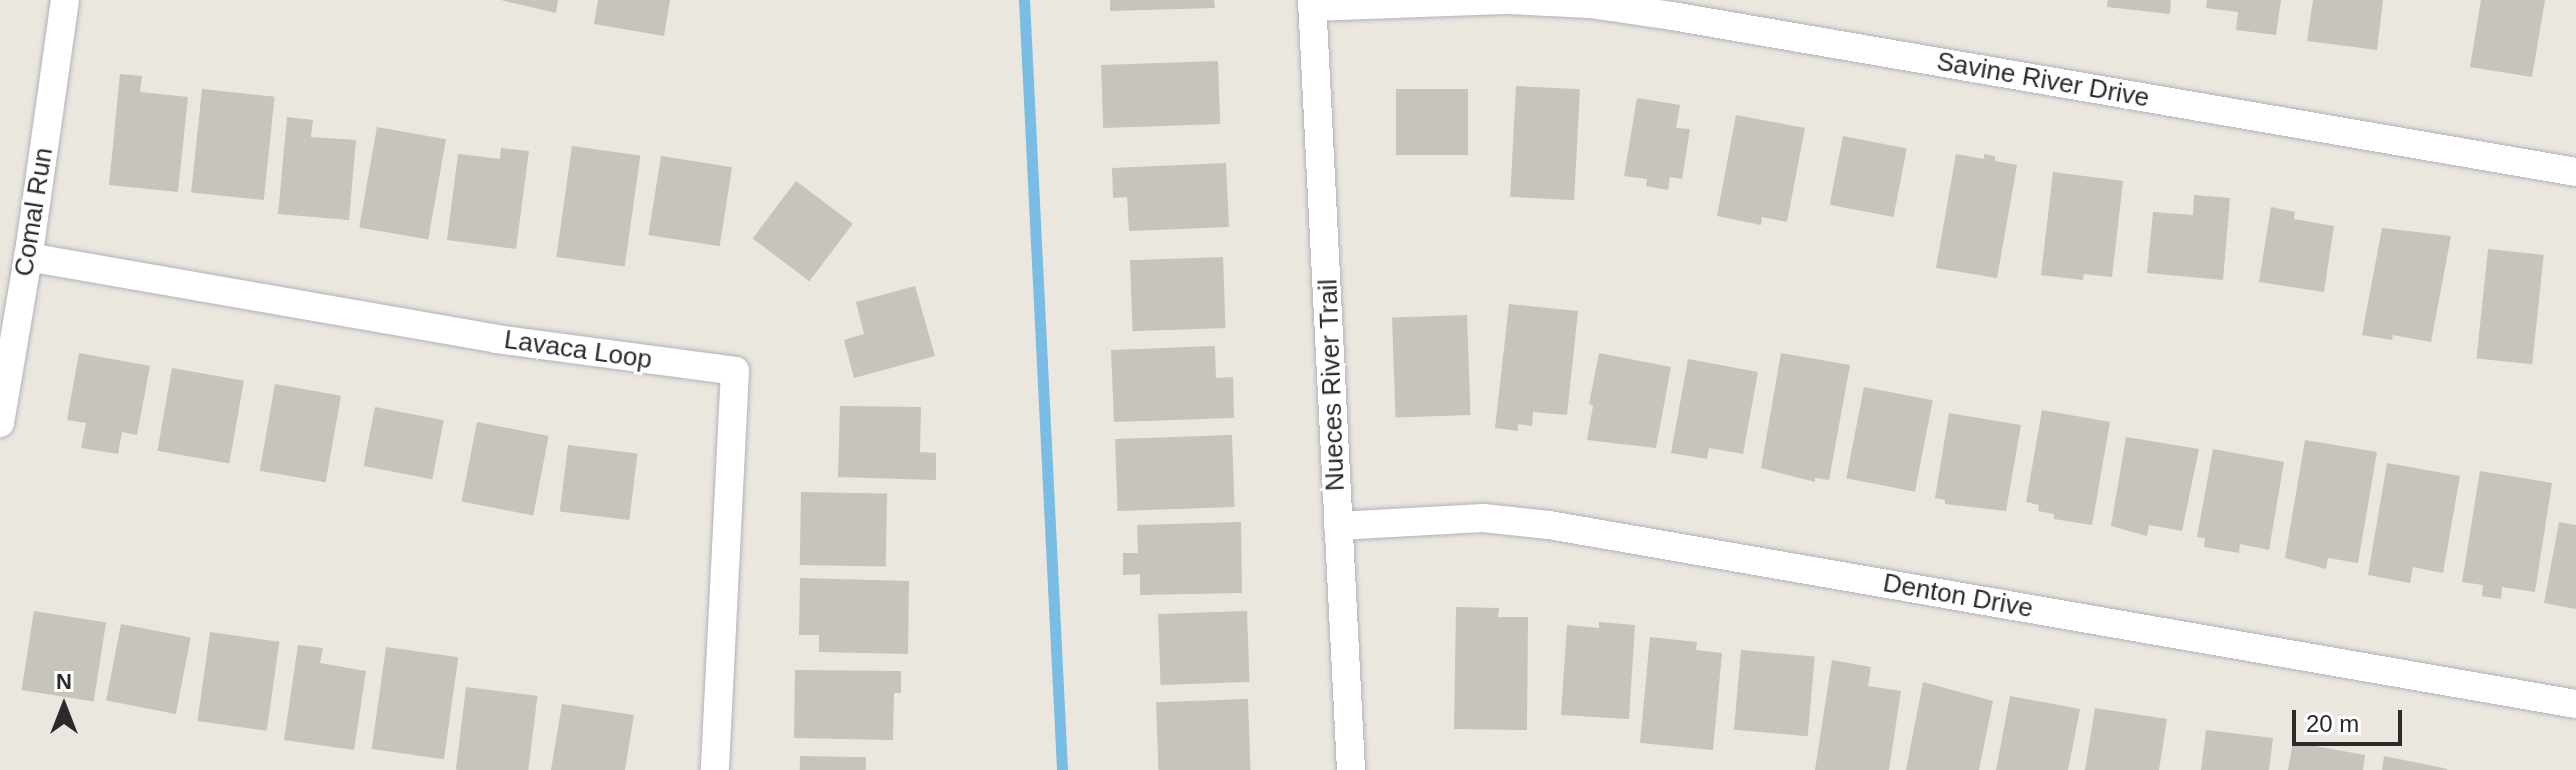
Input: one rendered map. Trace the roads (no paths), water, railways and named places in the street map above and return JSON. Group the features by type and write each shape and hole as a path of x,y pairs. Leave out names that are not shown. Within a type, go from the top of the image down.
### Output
{"street":[{"name":"Comal Run","path":"0,423 28,257 65,0"},
{"path":"1312,4 1503,0"},
{"name":"Savine River Drive","path":"1509,0 1590,4 1672,16 2576,172"},
{"name":"Nueces River Trail","path":"1312,4 1351,770"},
{"name":"Lavaca Loop","path":"28,257 496,339 735,371 715,770"},
{"name":"Denton Drive","path":"1338,526 1483,518 1549,525 2576,704"}],"waterway":[{"path":"1024,0 1062,770"}]}
